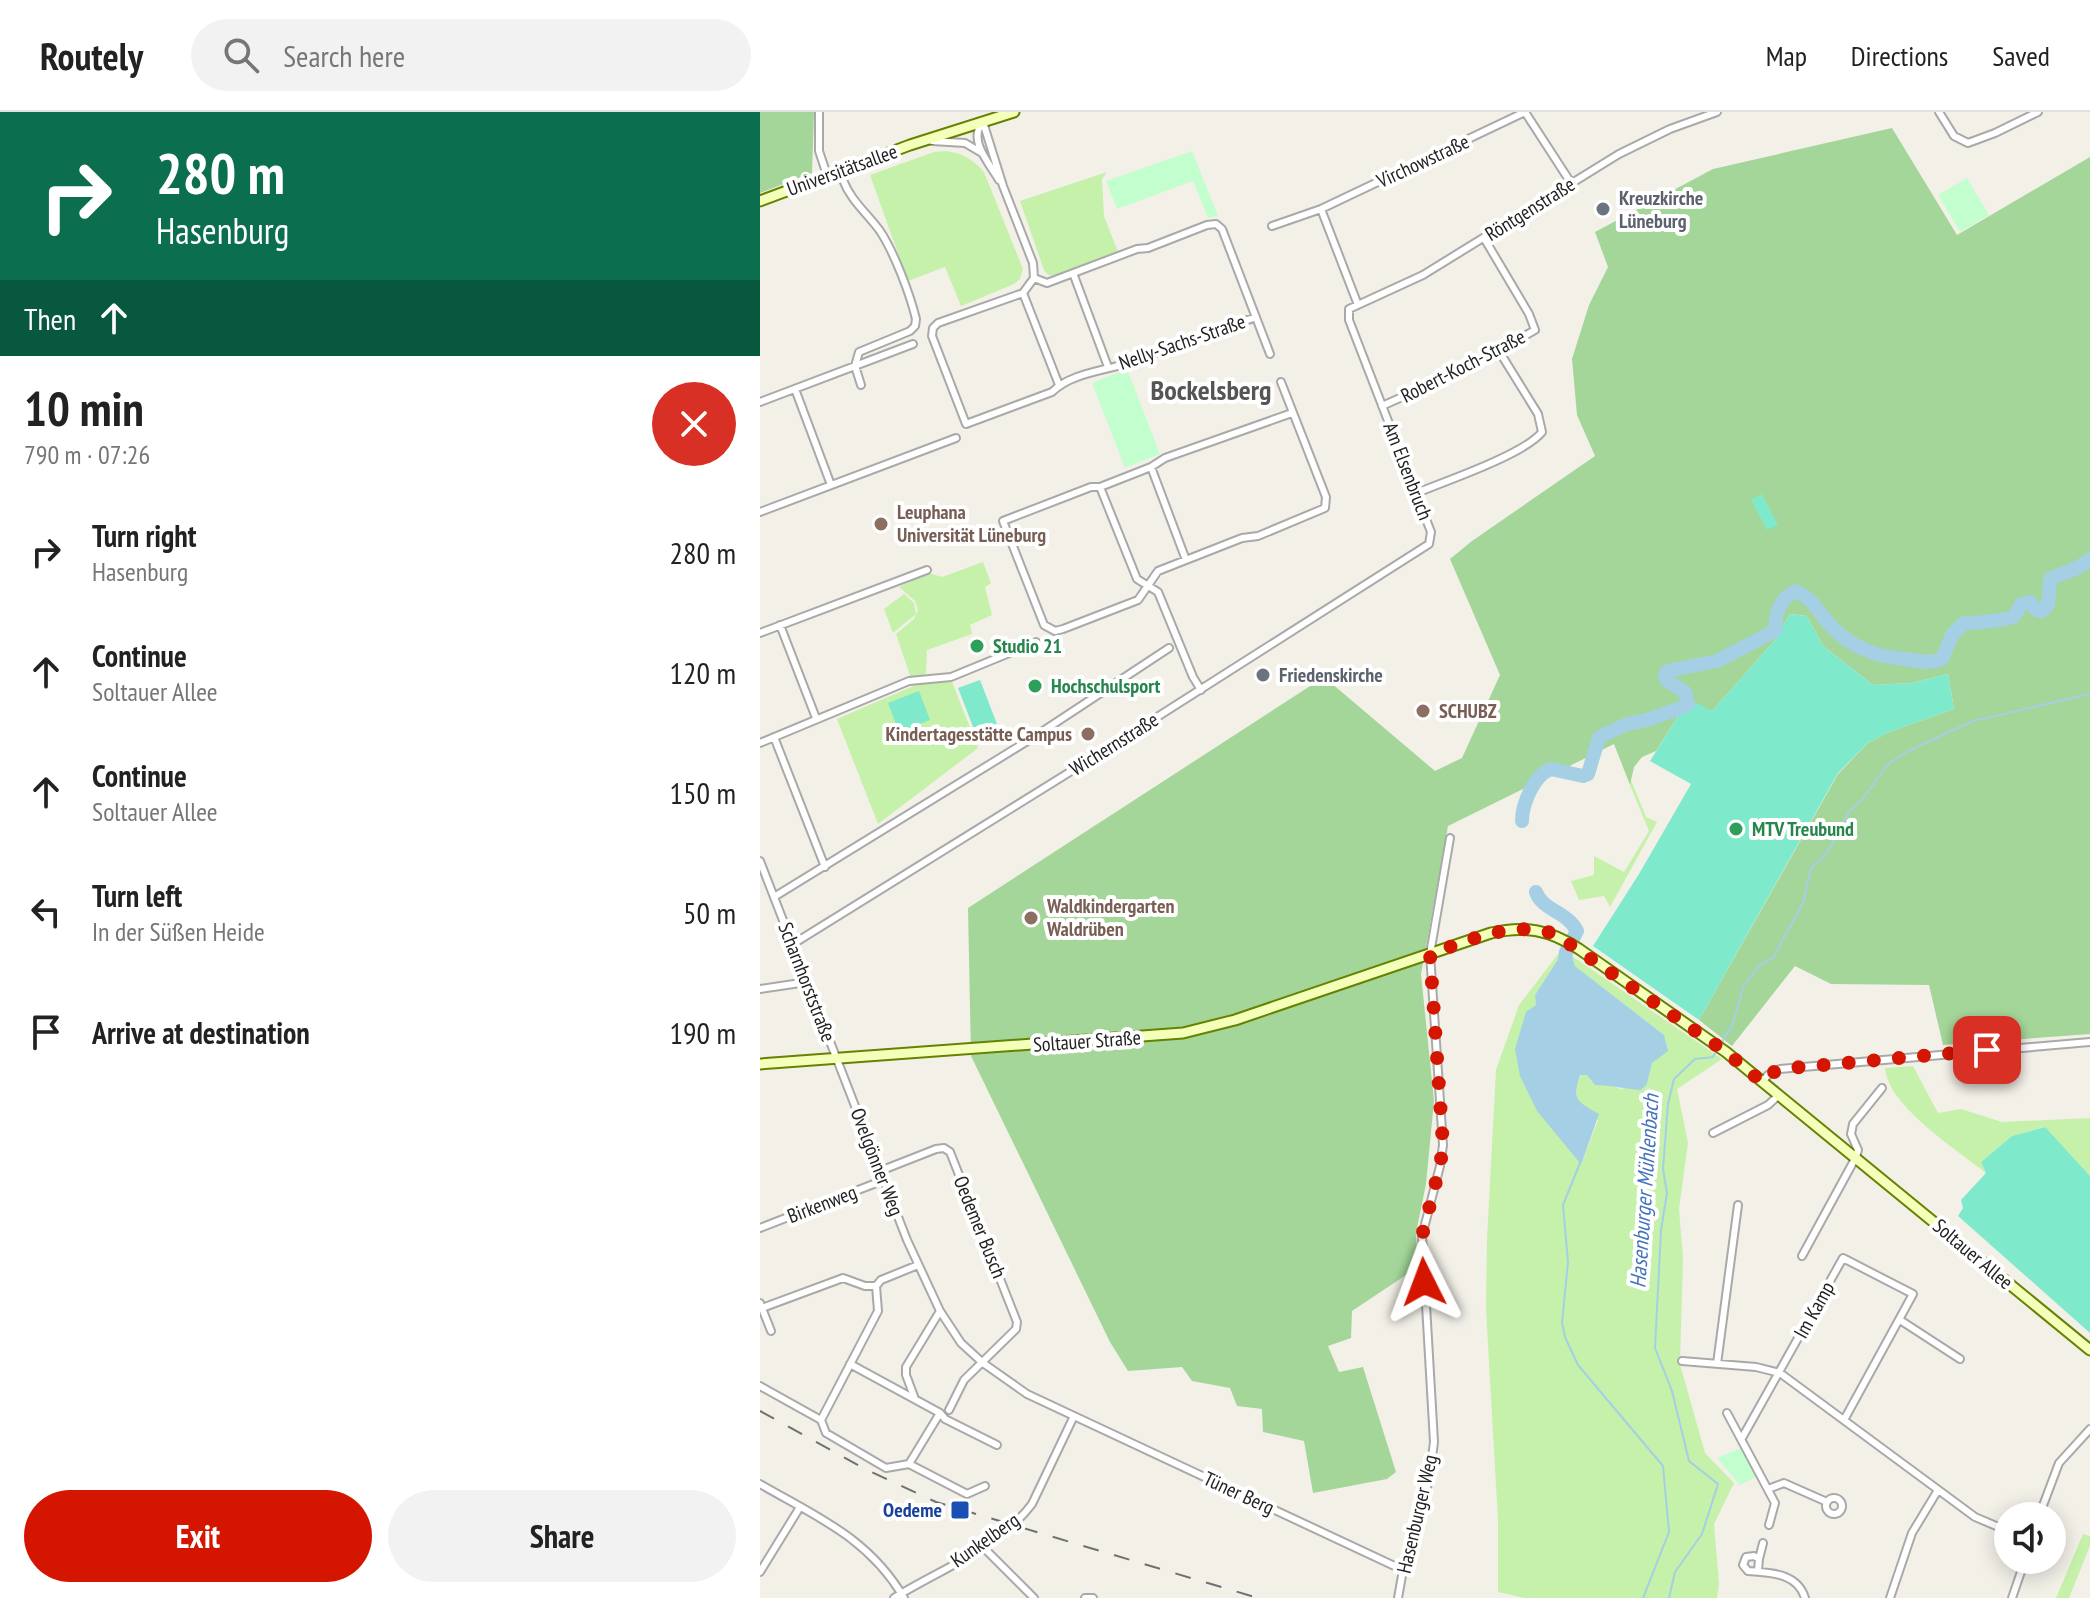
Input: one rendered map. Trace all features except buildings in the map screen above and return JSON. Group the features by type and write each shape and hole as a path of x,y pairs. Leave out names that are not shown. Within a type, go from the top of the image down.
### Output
{"street":[{"path":"819,112 819,151 827,175"},
{"name":"Universitätsallee","path":"760,201 1014,112"},
{"path":"1525,112 1571,183"},
{"name":"Virchowstraße","path":"1272,226 1321,209 1525,112"},
{"name":"Röntgenstraße","path":"1348,314 1349,309 1423,275 1633,147 1717,112"},
{"path":"1939,112 1954,136 1968,143 2038,112"},
{"path":"983,122 977,135 1003,186"},
{"path":"915,326 933,328 938,323 1023,293 1034,278 1033,263 1003,186 983,122"},
{"name":"Universitätsallee","path":"925,141 965,143 984,154"},
{"path":"843,180 855,204 880,232 914,312 915,326 910,331 859,352 855,366 861,385"},
{"path":"1321,209 1358,305"},
{"name":"Nelly-Sachs-Straße","path":"1034,278 1047,283 1137,249 1216,224 1222,229 1270,354"},
{"name":"Robert-Koch-Straße","path":"1382,406 1429,387 1499,351 1535,328 1484,238"},
{"name":"Nelly-Sachs-Straße","path":"1073,273 1108,367"},
{"path":"1023,293 1059,385"},
{"name":"Am Elsenbruch","path":"1348,314 1432,539"},
{"name":"Nelly-Sachs-Straße","path":"933,328 932,336 966,424 1052,392 1059,385 1256,317"},
{"path":"760,402 913,344"},
{"path":"1416,493 1502,457 1542,432 1538,414 1499,351"},
{"path":"1281,382 1326,497 1325,508 1258,536 1242,538 1158,571 1138,600 1063,629 1055,631 1044,625 1003,521 1292,413"},
{"path":"795,389 831,485"},
{"path":"760,512 956,438"},
{"path":"1151,467 1186,560"},
{"path":"1100,487 1137,579 1158,592 1201,690"},
{"name":"Wichernstraße","path":"793,944 1201,690 1410,557 1432,539"},
{"path":"760,633 927,570"},
{"path":"780,625 816,718"},
{"path":"760,743 909,681 951,677 1036,642"},
{"path":"774,897 987,766 1169,648"},
{"path":"774,737 825,867"},
{"name":"Hasenburger Weg","path":"1398,1598 1429,1480 1434,1442 1422,1236 1440,1166 1443,1123 1430,954 1450,838"},
{"name":"Scharnhorststraße","path":"760,861 837,1059"},
{"name":"Soltauer Allee","path":"1430,954 1508,929 1540,930 1568,941 1726,1052 2090,1350"},
{"name":"Soltauer Straße","path":"760,1064 1183,1033 1235,1020 1430,954"},
{"path":"760,989 807,982"},
{"path":"1762,1082 1780,1069 2090,1042"},
{"name":"Ovelgönner Weg","path":"837,1059 918,1265 940,1311 961,1343 1027,1394 1074,1416"},
{"path":"1802,1256 1856,1157 1858,1150 1851,1134 1853,1124 1882,1088"},
{"path":"1713,1133 1768,1105 1779,1095"},
{"name":"Oedemer Busch","path":"880,1171 936,1149 944,1148 950,1152 1017,1322 1016,1329 983,1363"},
{"name":"Birkenweg","path":"760,1228 884,1180"},
{"path":"1717,1364 1738,1205"},
{"name":"Im Kamp","path":"1780,1373 1843,1258 1913,1294 1844,1420"},
{"path":"821,1420 878,1311 876,1286 881,1280 918,1265"},
{"path":"771,1331 761,1306 843,1278 865,1286 876,1286"},
{"path":"915,1399 906,1367 940,1311"},
{"path":"1900,1320 1960,1359"},
{"path":"1682,1361 1756,1367 1780,1373 1975,1517 1994,1525"},
{"path":"949,1410 964,1380 983,1363"},
{"path":"850,1364 997,1445"},
{"path":"1742,1438 1780,1373"},
{"path":"760,1386 821,1420 826,1433 886,1468 909,1464 967,1494 985,1486"},
{"path":"909,1464 940,1413"},
{"path":"1727,1413 1775,1503 1769,1525"},
{"name":"Tüner Berg","path":"1074,1416 1403,1570"},
{"name":"Kunkelberg","path":"894,1598 902,1596 1012,1526 1032,1504 1074,1416"},
{"path":"2044,1502 2059,1463 2090,1429"},
{"path":"1768,1489 1784,1483 1827,1502"},
{"path":"760,1484 853,1539 872,1554 902,1596"},
{"path":"1890,1598 1912,1533 1938,1490"},
{"path":"760,1572 800,1507"},
{"path":"1758,1570 1763,1543"},
{"path":"982,1546 1034,1598"},
{"path":"1759,1559 1752,1556 1743,1562 1748,1571 1758,1570 1791,1578 1801,1588 1805,1598"},
{"path":"2012,1598 2020,1574"},
{"path":"1085,1598 1093,1598"}],"green space":[{"path":"760,112 814,112 812,173 760,193"},
{"path":"1892,128 1957,235 2090,157 2090,1034 1943,1045 1929,985 1831,984 1795,966 1732,1046 1699,1020 1838,774 1868,743 1889,732 1954,709 1948,674 1912,683 1873,685 1823,646 1807,616 1790,614 1776,639 1712,711 1682,710 1656,751 1642,757 1634,767 1630,785 1614,744 1448,826 1421,974 1434,1101 1426,1184 1416,1233 1418,1267 1352,1311 1351,1338 1328,1346 1339,1372 1363,1367 1396,1472 1387,1479 1313,1493 1304,1441 1263,1432 1262,1409 1237,1406 1230,1388 1192,1381 1182,1367 1128,1371 1110,1342 971,1056 968,908 1324,677 1435,771 1462,758 1500,675 1450,559 1595,456 1577,415 1572,359 1589,305 1608,267 1595,232 1713,169"},
{"path":"947,151 967,158 984,172 1023,269 1020,279 1014,284 961,306 945,267 908,281 870,175 934,152"},
{"path":"1192,151 1218,216 1208,218 1193,181 1117,209 1106,181"},
{"path":"1107,172 1102,179 1104,216 1118,252 1055,276 1048,275 1020,201"},
{"path":"1967,178 1989,215 1960,232 1938,195"},
{"path":"1127,369 1160,454 1125,468 1092,383"},
{"path":"1762,494 1778,525 1767,530 1751,500"},
{"path":"983,562 991,583 985,587 992,615 970,625 972,634 927,650 926,674 911,678 896,634 914,619 918,610 915,601 899,587 929,573 942,577"},
{"path":"904,594 914,603 916,614 893,633 884,609"},
{"name":"MTV Treubund","path":"1790,614 1807,616 1823,646 1873,685 1912,683 1948,674 1954,709 1889,732 1868,743 1838,773 1699,1020 1593,946 1691,784 1650,761 1682,710 1695,702 1712,711 1776,639"},
{"path":"951,679 978,748 878,824 837,719 918,684"},
{"path":"980,680 997,724 975,732 958,688"},
{"path":"919,691 930,720 899,732 888,703"},
{"path":"1631,780 1646,817 1657,822 1610,907 1604,896 1579,900 1571,881 1594,875 1594,856 1624,872 1649,831 1630,785"},
{"path":"1562,949 1535,995 1579,1162 1582,1162 1598,1120 1577,1096 1580,1075 1587,1075 1596,1085 1612,1085 1620,1089 1647,1084 1664,1035 1575,966 1572,956 1722,1059 1677,1089 1688,1143 1679,1209 1683,1258 1680,1364 1705,1453 1734,1483 1714,1524 1719,1584 1717,1598 1525,1598 1498,1592 1498,1521 1486,1309 1496,1070 1519,1005"},
{"path":"1913,1066 1938,1113 1961,1109 2002,1122 2090,1118 2090,1176 2044,1127 2012,1136 1981,1162 1986,1173 1925,1126 1898,1097 1885,1068"},
{"path":"2045,1127 2090,1176 2090,1333 1958,1216 1963,1208 1961,1200 1986,1173 1981,1162 2012,1136"},
{"path":"1741,1448 1756,1477 1740,1485 1717,1458"},
{"path":"2083,1534 2090,1536 2090,1546 2069,1598 2056,1598"}],"water":[{"path":"1564,950 1572,956 1575,966 1664,1035 1668,1051 1652,1063 1647,1084 1641,1090 1595,1085 1587,1075 1580,1075 1576,1090 1578,1099 1599,1114 1580,1163 1537,1111 1520,1076 1515,1049 1526,1012 1536,1005 1535,995"}],"waterway":[{"name":"Hasenburger Mühlenbach","path":"1522,821 1530,791 1539,777 1551,769 1583,776 1588,774 1599,737 1627,724 1688,705 1685,692 1666,680 1667,671 1717,661 1773,632 1780,607 1795,591 1806,597 1839,633 1865,650 1885,656 1933,661 1942,659 1952,635 1964,623 2010,618 2021,604 2030,602 2036,610 2042,611 2048,605 2050,579 2090,559"},
{"name":"Hasenburger Mühlenbach","path":"1720,1045 1733,1024 1743,987 1760,965 1773,958 1803,903 1811,868 1829,850 1850,810 1862,800 1888,764 1906,752 1973,721 2090,694"},
{"name":"Hasenburger Mühlenbach","path":"1536,892 1544,903 1568,919 1577,931 1566,952 1564,969"},
{"name":"Hasenburger Mühlenbach","path":"1669,1598 1675,1572 1702,1534 1718,1484 1689,1461 1672,1391 1655,1348 1661,1230 1667,1193 1663,1169 1668,1104 1674,1079 1695,1059 1713,1057 1717,1050"},
{"name":"Hasenburger Mühlenbach","path":"1580,1163 1563,1205 1568,1262 1562,1323 1578,1365 1663,1466 1669,1532 1643,1598"}],"railway":[{"path":"760,1411 865,1469 936,1502 1258,1598"}],"place":[{"name":"Kreuzkirche Lüneburg","path":"1603,209"},
{"name":"Leuphana Universität Lüneburg","path":"881,524"},
{"name":"Studio 21","path":"977,646"},
{"name":"Friedenskirche","path":"1263,675"},
{"name":"Hochschulsport","path":"1035,686"},
{"name":"SCHUBZ","path":"1423,711"},
{"name":"Kindertagesstätte Campus","path":"1088,734"},
{"name":"MTV Treubund","path":"1736,829"},
{"name":"Waldkindergarten Waldrüben","path":"1031,918"},
{"name":"Oedeme","path":"960,1510"}],"district":[{"name":"Bockelsberg","path":"1211,389"}],"route":[{"path":"1424,1282 1422,1236 1443,1145 1430,954 1508,929 1526,928 1555,934 1726,1052 1762,1082 1780,1069 1987,1050"}]}
